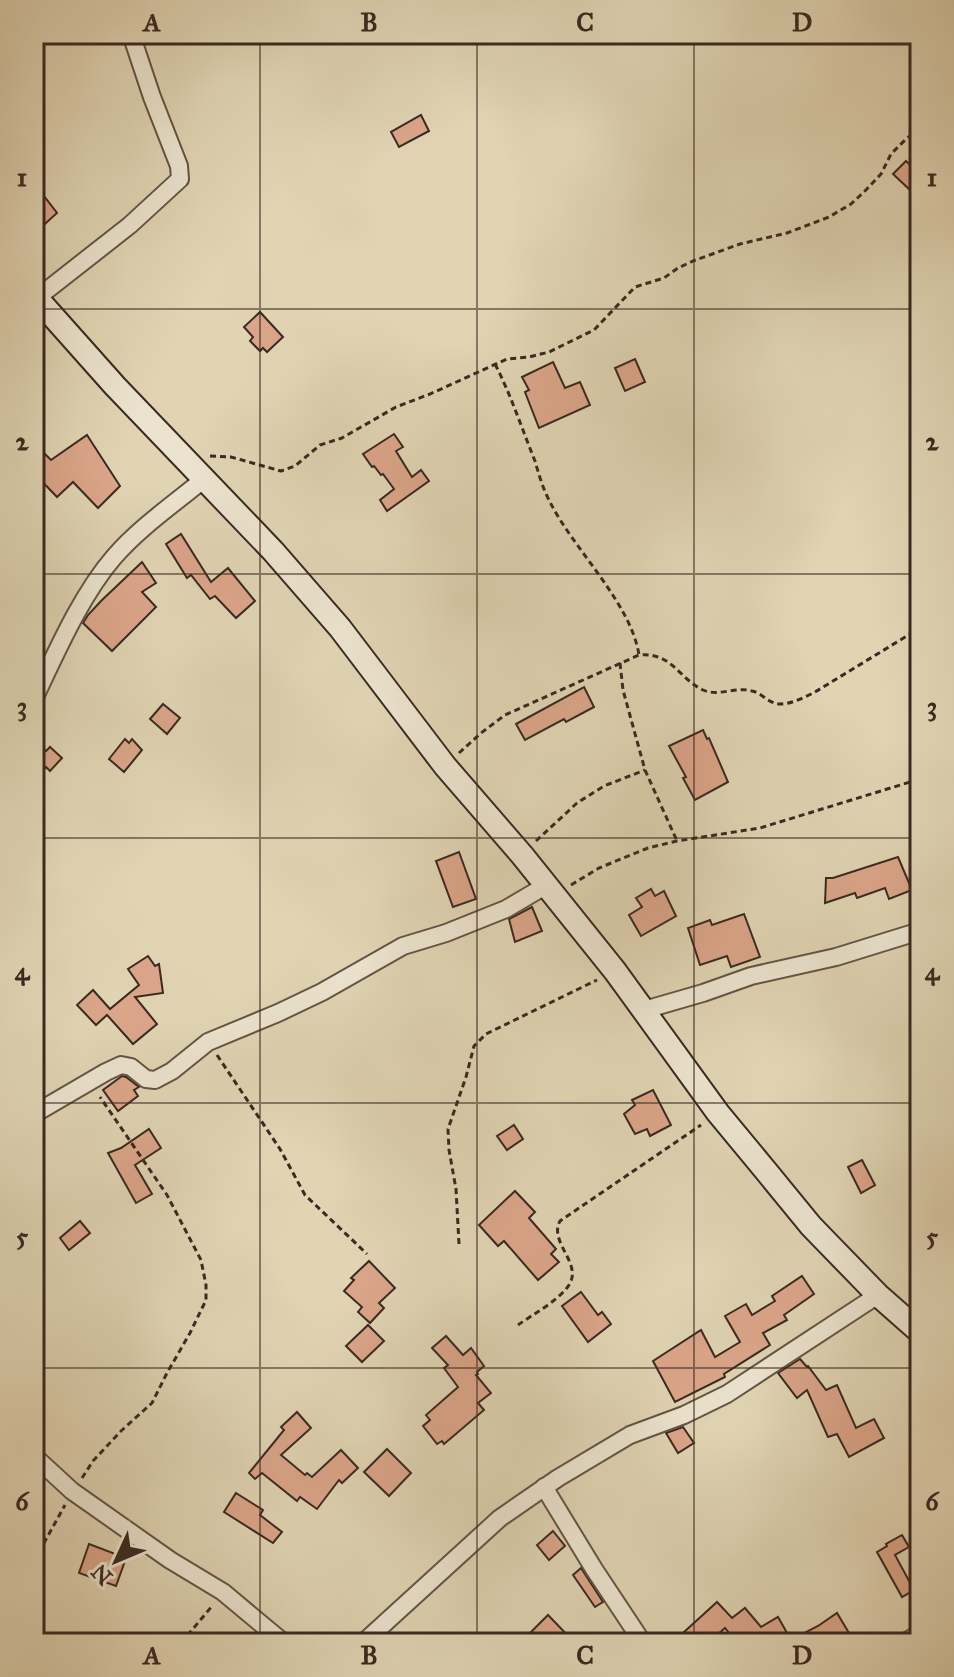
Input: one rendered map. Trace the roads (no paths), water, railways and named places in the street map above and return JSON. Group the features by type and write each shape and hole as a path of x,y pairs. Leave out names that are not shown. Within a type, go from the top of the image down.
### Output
{"street":[{"path":"131,34 179,166 180,179 130,225 35,297 178,454 273,551 340,628 445,766 522,855 615,971 718,1113 811,1226 878,1295 920,1332"},
{"path":"34,699 67,631 114,557 204,479"},
{"path":"34,1114 121,1065 131,1067 146,1079 155,1080 172,1071 208,1042 322,992 403,946 446,933 550,891"},
{"path":"644,1010 751,976 836,957 920,931"},
{"path":"363,1643 500,1518 544,1487 630,1435 684,1415 727,1394 878,1295"},
{"path":"34,1456 72,1491 170,1560 223,1592 284,1643"},
{"path":"544,1487 643,1643"},
{"path":"904,1643 920,1633"}]}
